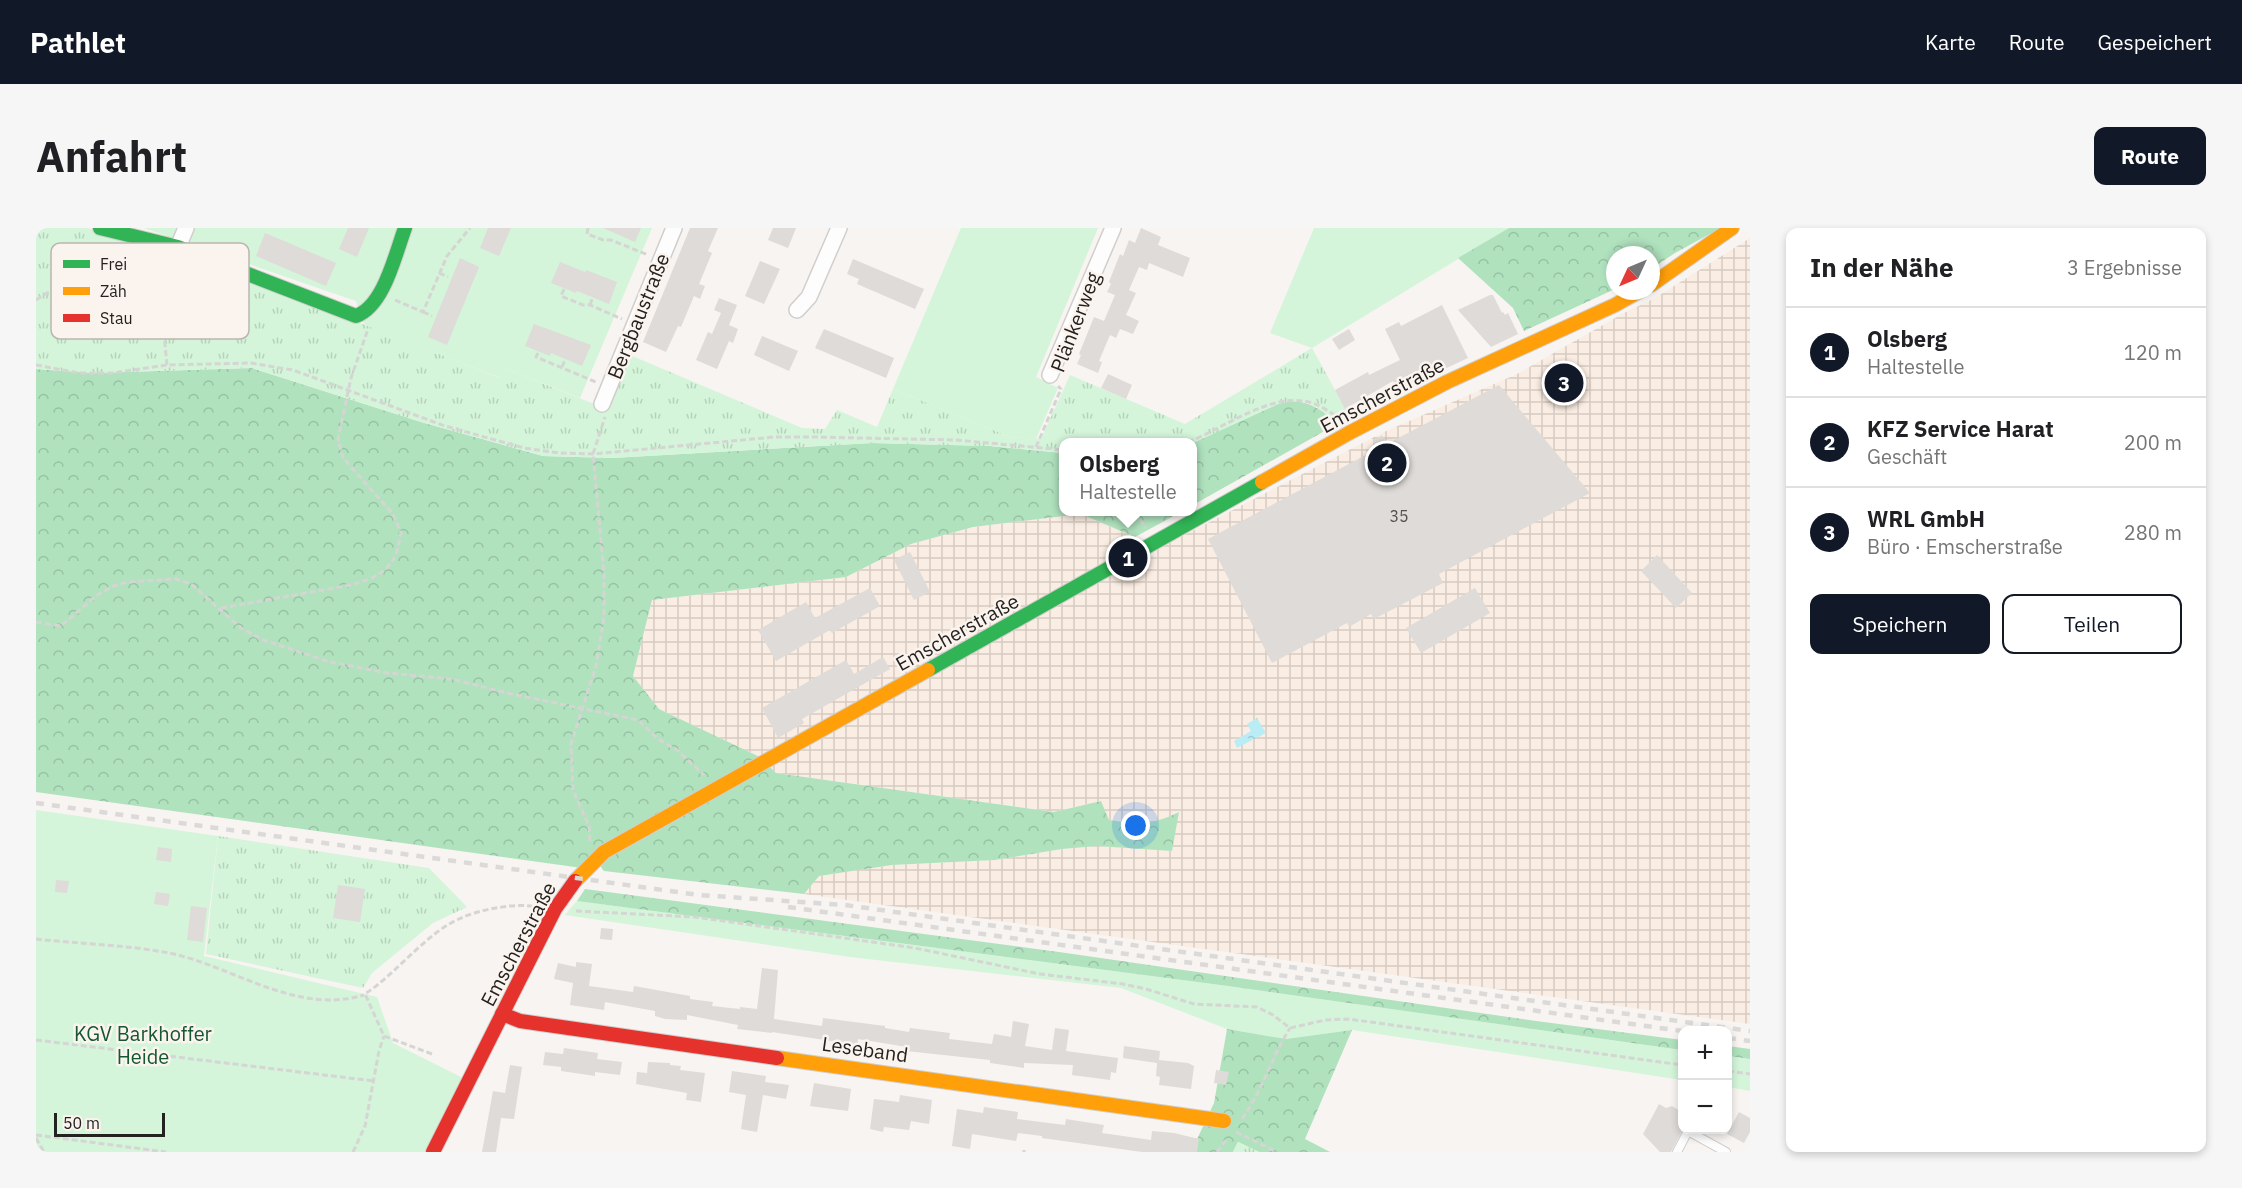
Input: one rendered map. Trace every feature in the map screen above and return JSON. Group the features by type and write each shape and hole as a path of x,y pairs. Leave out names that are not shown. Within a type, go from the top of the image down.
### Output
{"street":[{"path":"100,228 162,243"},
{"path":"180,243 186,228"},
{"path":"249,275 356,316 367,312 380,294 405,228"},
{"name":"Bergbaustraße","path":"602,404 674,228"},
{"path":"797,310 809,297 839,228"},
{"name":"Plänkerweg","path":"1050,375 1113,228"},
{"path":"1660,279 1732,228"},
{"name":"Emscherstraße","path":"433,1152 555,909 577,878 613,846 1349,434 1448,382 1624,300"},
{"name":"Leseband","path":"502,1014 520,1021 948,1080 1229,1126"}],"lane":[{"path":"1677,1152 1688,1131 1726,1152"}],"path":[{"path":"423,312 447,256 470,228"},
{"path":"588,228 587,234 603,240 611,240 660,261"},
{"path":"611,240 613,235"},
{"path":"439,273 448,277"},
{"path":"564,289 561,296 590,305 634,325"},
{"path":"36,300 51,290"},
{"path":"380,294 432,316"},
{"path":"590,305 592,299"},
{"path":"220,608 351,585 372,578 385,570 396,556 401,533 393,514 351,470 343,458 338,439 351,378 368,330 367,312"},
{"path":"164,339 167,365"},
{"path":"538,352 536,357 609,388"},
{"path":"562,367 565,360"},
{"path":"36,365 78,373 112,373 167,365 251,363 293,370 446,426 524,448 559,453 593,454 774,437 921,438 1059,449"},
{"name":"Plänkerweg","path":"1036,447 1061,389 1050,375"},
{"path":"1197,438 1262,408 1285,401 1311,403 1325,409 1342,420 1349,434"},
{"path":"592,863 589,826 573,790 571,744 596,666 604,618 604,573 593,454 606,415 602,404"},
{"path":"36,622 62,626 96,596 113,586 128,582 176,579 191,584 241,628 263,640 330,662 387,673 452,679 507,693 638,720 658,739 677,750 702,773 715,789"},
{"path":"36,939 174,954 309,999 336,1001 365,994 387,978 438,932 460,918 477,912 526,905 555,909 695,917 915,948 1040,974 1123,984 1194,1004 1257,1007 1273,1015 1290,1028"},
{"path":"353,1152 365,1126 384,1036 365,994"},
{"path":"1238,1124 1252,1103 1290,1028 1325,1020 1348,1019 1678,1064"},
{"path":"384,1036 432,1054"},
{"path":"36,1041 374,1081"},
{"path":"1732,1072 1750,1074"},
{"path":"1229,1126 1277,1152"},
{"path":"36,1137 44,1152"},
{"path":"36,1137 166,1152"}],"shaded area":[{"path":"1750,238 1750,1024 804,894 818,876 892,865 995,860 1097,846 1172,851 1178,813 1159,822 1136,823 1109,820 1101,801 1054,812 776,773 760,757 659,709 633,676 652,600 846,577 911,544 973,527 1064,516 1086,516 1163,546 1384,432 1517,374 1651,300 1660,300 1660,295"}],"green space":[{"path":"36,228 87,228 147,243 51,243 51,339 249,339 249,280 500,378 506,369 607,409 630,355 802,428 825,429 837,410 877,427 893,389 1010,437 1041,439 1070,375 1185,424 1312,348 1350,417 1337,424 1317,407 1304,402 1288,402 1278,404 1197,441 1197,438 1059,438 1059,453 990,446 872,443 612,458 543,456 421,422 252,368 93,373 36,369"},
{"path":"144,228 652,228 580,398 506,369 501,378 365,326 356,301 249,264 249,243 188,243"},
{"path":"961,228 1098,228 1036,377 1058,388 1036,439 1010,437 893,389"},
{"path":"1314,228 1509,228 1312,348 1270,333"},
{"path":"1509,228 1721,228 1660,263 1660,246 1606,246 1606,293 1524,331 1513,308 1458,258"},
{"path":"252,368 421,422 543,456 612,458 872,443 990,446 1059,453 1059,516 1064,516 973,527 911,544 846,577 652,600 633,676 659,709 760,757 582,868 36,792 36,369 93,373"},
{"path":"1291,401 1305,403 1316,408 1337,424 1197,503 1197,441 1278,404"},
{"path":"1086,516 1174,516 1135,537"},
{"path":"769,766 776,773 1054,812 1101,801 1109,820 1144,823 1160,820 1179,812 1172,851 1097,846 995,860 892,865 819,876 804,894 604,871 598,862"},
{"name":"KGV Barkhoffer Heide","path":"36,810 218,836 204,956 377,997 393,1043 467,1080 432,1152 36,1152"},
{"path":"218,836 429,868 467,907 433,923 372,973 363,988 206,954"},
{"path":"585,889 1059,952 1678,1039 1678,1049 1228,986 577,901"},
{"path":"577,901 1228,986 1678,1049 1678,1079 1352,1030 1286,1039 1227,1029 1121,988 850,957 565,915"},
{"path":"1227,1029 1286,1039 1352,1030 1305,1139 1330,1152 1259,1152 1238,1142 1233,1152 1191,1152 1214,1103"},
{"path":"1732,1047 1750,1049 1750,1059 1732,1057"},
{"path":"1732,1057 1750,1059 1750,1091 1732,1088"},
{"path":"1238,1142 1259,1152 1233,1152"}],"water":[{"path":"1257,718 1266,733 1237,748 1234,741 1251,731 1247,724"}],"building":[{"path":"348,228 369,228 357,257 339,249"},
{"path":"488,228 511,228 499,256 480,248"},
{"path":"603,228 641,228 635,242"},
{"path":"690,228 718,228 708,251 712,253 699,284 705,286 700,299 694,296 681,327 678,326 666,352 643,342"},
{"path":"773,228 796,228 788,248 768,240"},
{"path":"1141,228 1161,237 1158,245 1190,258 1183,277 1149,263 1147,270 1139,267 1129,290 1136,293 1126,315 1139,321 1133,334 1120,329 1116,338 1110,335 1099,361 1102,362 1098,373 1077,364 1081,355 1079,354 1094,317 1104,321 1115,295 1107,292 1120,254 1123,256 1129,240 1135,243"},
{"path":"265,233 336,263 326,286 256,256"},
{"path":"460,258 479,267 447,345 428,337"},
{"path":"853,259 924,289 915,309 857,284 859,279 847,274"},
{"path":"760,261 780,269 764,304 745,296"},
{"path":"560,262 617,282 609,304 551,283"},
{"path":"1493,295 1502,313 1505,315 1508,313 1518,334 1491,347 1458,310"},
{"path":"719,298 737,305 729,325 738,329 733,343 729,341 717,369 696,360 708,332 712,334 721,313 714,310"},
{"path":"1442,305 1468,358 1397,391 1393,381 1345,409 1335,390 1368,372 1369,375 1400,360 1385,329 1399,322 1401,326"},
{"path":"534,324 591,345 582,366 551,353 550,356 525,346"},
{"path":"824,329 894,358 886,378 815,348"},
{"path":"1349,329 1355,340 1339,350 1332,339"},
{"path":"762,336 798,351 789,371 754,355"},
{"path":"1575,364 1584,375 1561,394 1550,379"},
{"path":"1108,374 1132,385 1126,399 1101,388"},
{"path":"1499,385 1590,493 1439,574 1443,583 1374,619 1371,614 1349,627 1347,623 1272,663 1208,539 1377,449 1373,441 1382,435 1387,444"},
{"path":"910,552 930,592 914,600 894,560"},
{"path":"1657,555 1692,593 1676,608 1641,571"},
{"path":"870,588 880,606 832,633 830,630 776,661 758,630 806,602 815,618"},
{"path":"1475,588 1490,613 1421,653 1406,628"},
{"path":"883,657 890,669 802,719 804,723 778,738 762,708 846,660 854,674"},
{"path":"158,847 172,849 171,862 156,860"},
{"path":"56,880 69,881 67,893 55,892"},
{"path":"338,885 365,889 360,922 333,918"},
{"path":"156,892 170,894 168,906 154,904"},
{"path":"191,906 207,908 203,942 187,940"},
{"path":"601,928 613,929 612,940 600,939"},
{"path":"576,962 592,964 589,986 633,992 634,986 690,996 690,999 713,1002 712,1006 740,1009 740,1007 757,1009 762,968 778,970 774,1019 822,1026 823,1018 885,1026 885,1028 909,1032 910,1028 950,1033 949,1039 992,1044 994,1034 1011,1037 1013,1021 1029,1024 1025,1046 1052,1050 1055,1028 1069,1030 1066,1051 1118,1058 1116,1073 1111,1072 1110,1080 1072,1075 1073,1065 1024,1063 1024,1068 990,1063 990,1060 906,1051 907,1047 858,1039 858,1045 737,1029 738,1025 687,1015 687,1020 665,1019 655,1016 655,1011 605,1002 604,1010 570,1005 573,983 554,979 558,963 576,967"},
{"path":"1124,1046 1160,1051 1159,1060 1188,1063 1194,1066 1191,1089 1159,1085 1160,1077 1156,1076 1157,1063 1123,1058"},
{"path":"564,1048 598,1053 597,1059 622,1062 620,1075 595,1072 595,1076 561,1071 561,1067 543,1065 545,1052 563,1054"},
{"path":"648,1062 670,1063 670,1065 681,1066 680,1070 705,1073 701,1102 686,1100 687,1093 636,1084 637,1072 647,1073"},
{"path":"510,1065 522,1067 514,1119 501,1118 496,1152 482,1152 493,1091 505,1093"},
{"path":"1216,1070 1229,1072 1226,1085 1214,1083"},
{"path":"732,1071 766,1076 765,1082 789,1085 786,1099 763,1095 757,1132 741,1129 746,1095 729,1092"},
{"path":"814,1083 851,1089 848,1111 810,1106"},
{"path":"900,1095 932,1100 929,1124 911,1121 909,1130 884,1127 883,1132 870,1129 874,1099 899,1102"},
{"path":"1659,1104 1666,1108 1672,1106 1678,1110 1678,1134 1680,1134 1671,1152 1660,1152 1643,1134"},
{"path":"984,1107 1018,1112 1017,1119 1065,1125 1066,1119 1104,1125 1102,1133 1151,1140 1152,1131 1174,1133 1199,1139 1197,1152 1142,1152 1018,1133 1016,1141 972,1134 970,1149 952,1146 957,1109 983,1113"},
{"path":"1739,1112 1750,1118 1750,1132 1744,1143 1727,1134 1732,1134 1732,1125"}],"railway":[{"path":"36,803 699,895 845,905 1750,1031"},
{"path":"788,907 1678,1030"},
{"path":"1732,1039 1750,1041"}],"traffic: fast":[{"path":"100,228 162,243"},
{"path":"249,275 356,316 366,310 381,291 405,228"},
{"path":"928,670 1262,482"}],"traffic: slow":[{"path":"1660,279 1732,228"},
{"path":"1262,482 1447,382 1624,300"},
{"path":"575,881 604,852 928,670"},
{"path":"777,1058 1224,1121"}],"traffic: jam":[{"path":"433,1152 555,909 575,881"},
{"path":"502,1014 520,1021 777,1058"}],"place":[{"name":"WRL GmbH","path":"1564,383"},
{"name":"KFZ Service Harat","path":"1387,463"},
{"name":"Olsberg","path":"1128,558"}]}
